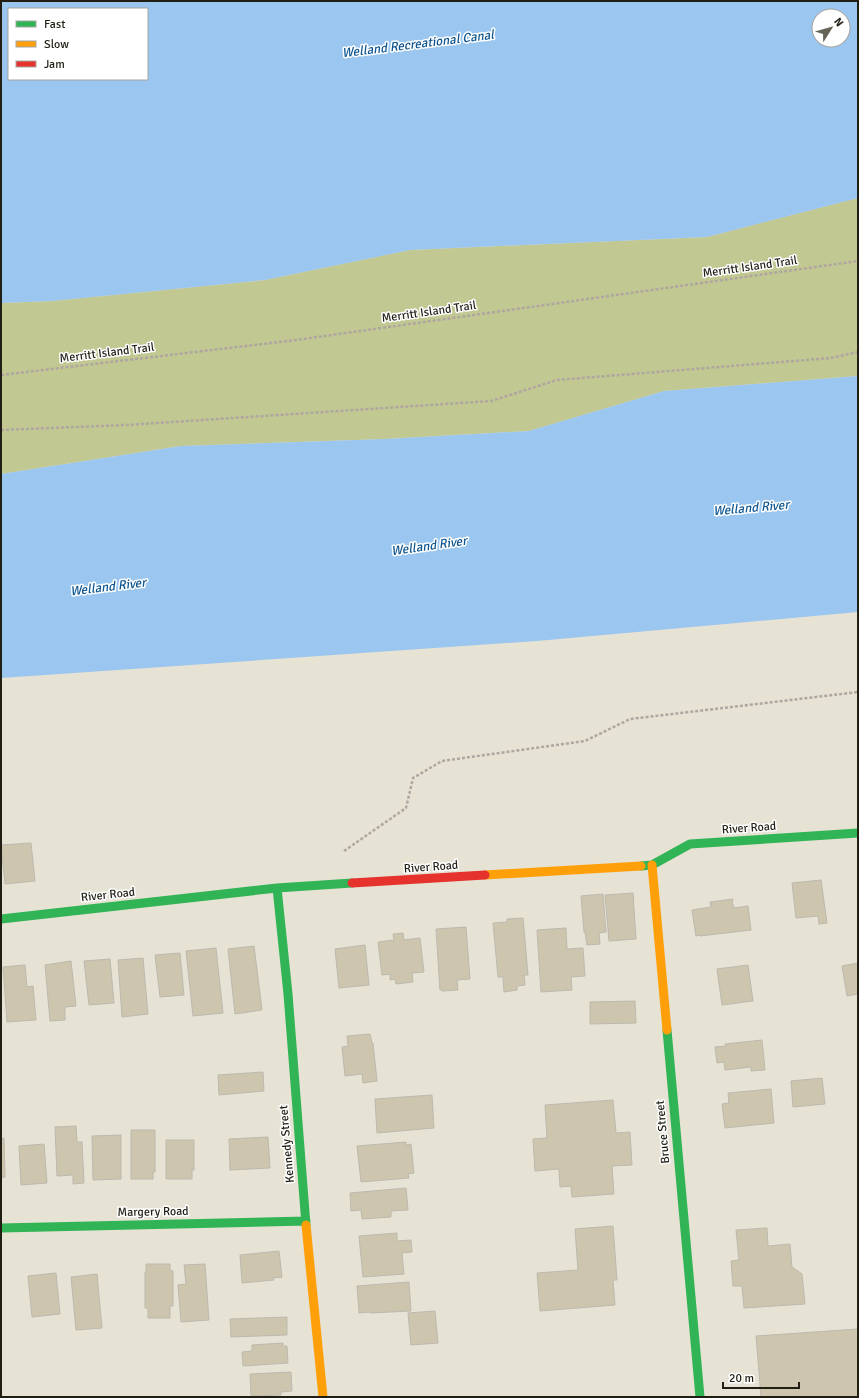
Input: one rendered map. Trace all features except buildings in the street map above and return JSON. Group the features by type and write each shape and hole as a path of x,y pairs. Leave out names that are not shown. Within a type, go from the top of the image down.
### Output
{"street":[{"name":"River Road","path":"1,919 277,888 652,865 690,844 858,833"},
{"name":"Bruce Street","path":"652,865 700,1397"},
{"name":"Kennedy Street","path":"277,888 288,994 306,1221 323,1397"},
{"name":"Margery Road","path":"1,1228 306,1221"}],"path":[{"name":"Merritt Island Trail","path":"1,374 296,340 858,261"},
{"path":"1,430 126,425 491,401 557,380 831,358 858,352"},
{"path":"344,851 406,808 413,778 442,761 586,741 630,719 858,692"}],"green space":[{"path":"858,198 858,376 664,391 529,431 385,439 181,446 1,474 1,303 52,301 265,280 410,250 707,237"}],"water":[{"name":"Welland Recreational Canal","path":"1,1 858,1 858,198 707,237 410,250 265,280 52,301 1,303"},
{"name":"Welland River","path":"858,376 858,612 537,641 1,678 1,474 181,446 385,439 529,431 664,391"}],"traffic: fast":[{"path":"641,866 652,865 690,844 858,833"},
{"path":"1,919 277,888 352,883"},
{"path":"277,888 288,994 306,1225"},
{"path":"667,1030 700,1397"},
{"path":"1,1228 306,1221"}],"traffic: slow":[{"path":"652,865 667,1030"},
{"path":"485,875 641,866"},
{"path":"306,1225 323,1397"}],"traffic: jam":[{"path":"352,883 485,875"}]}
